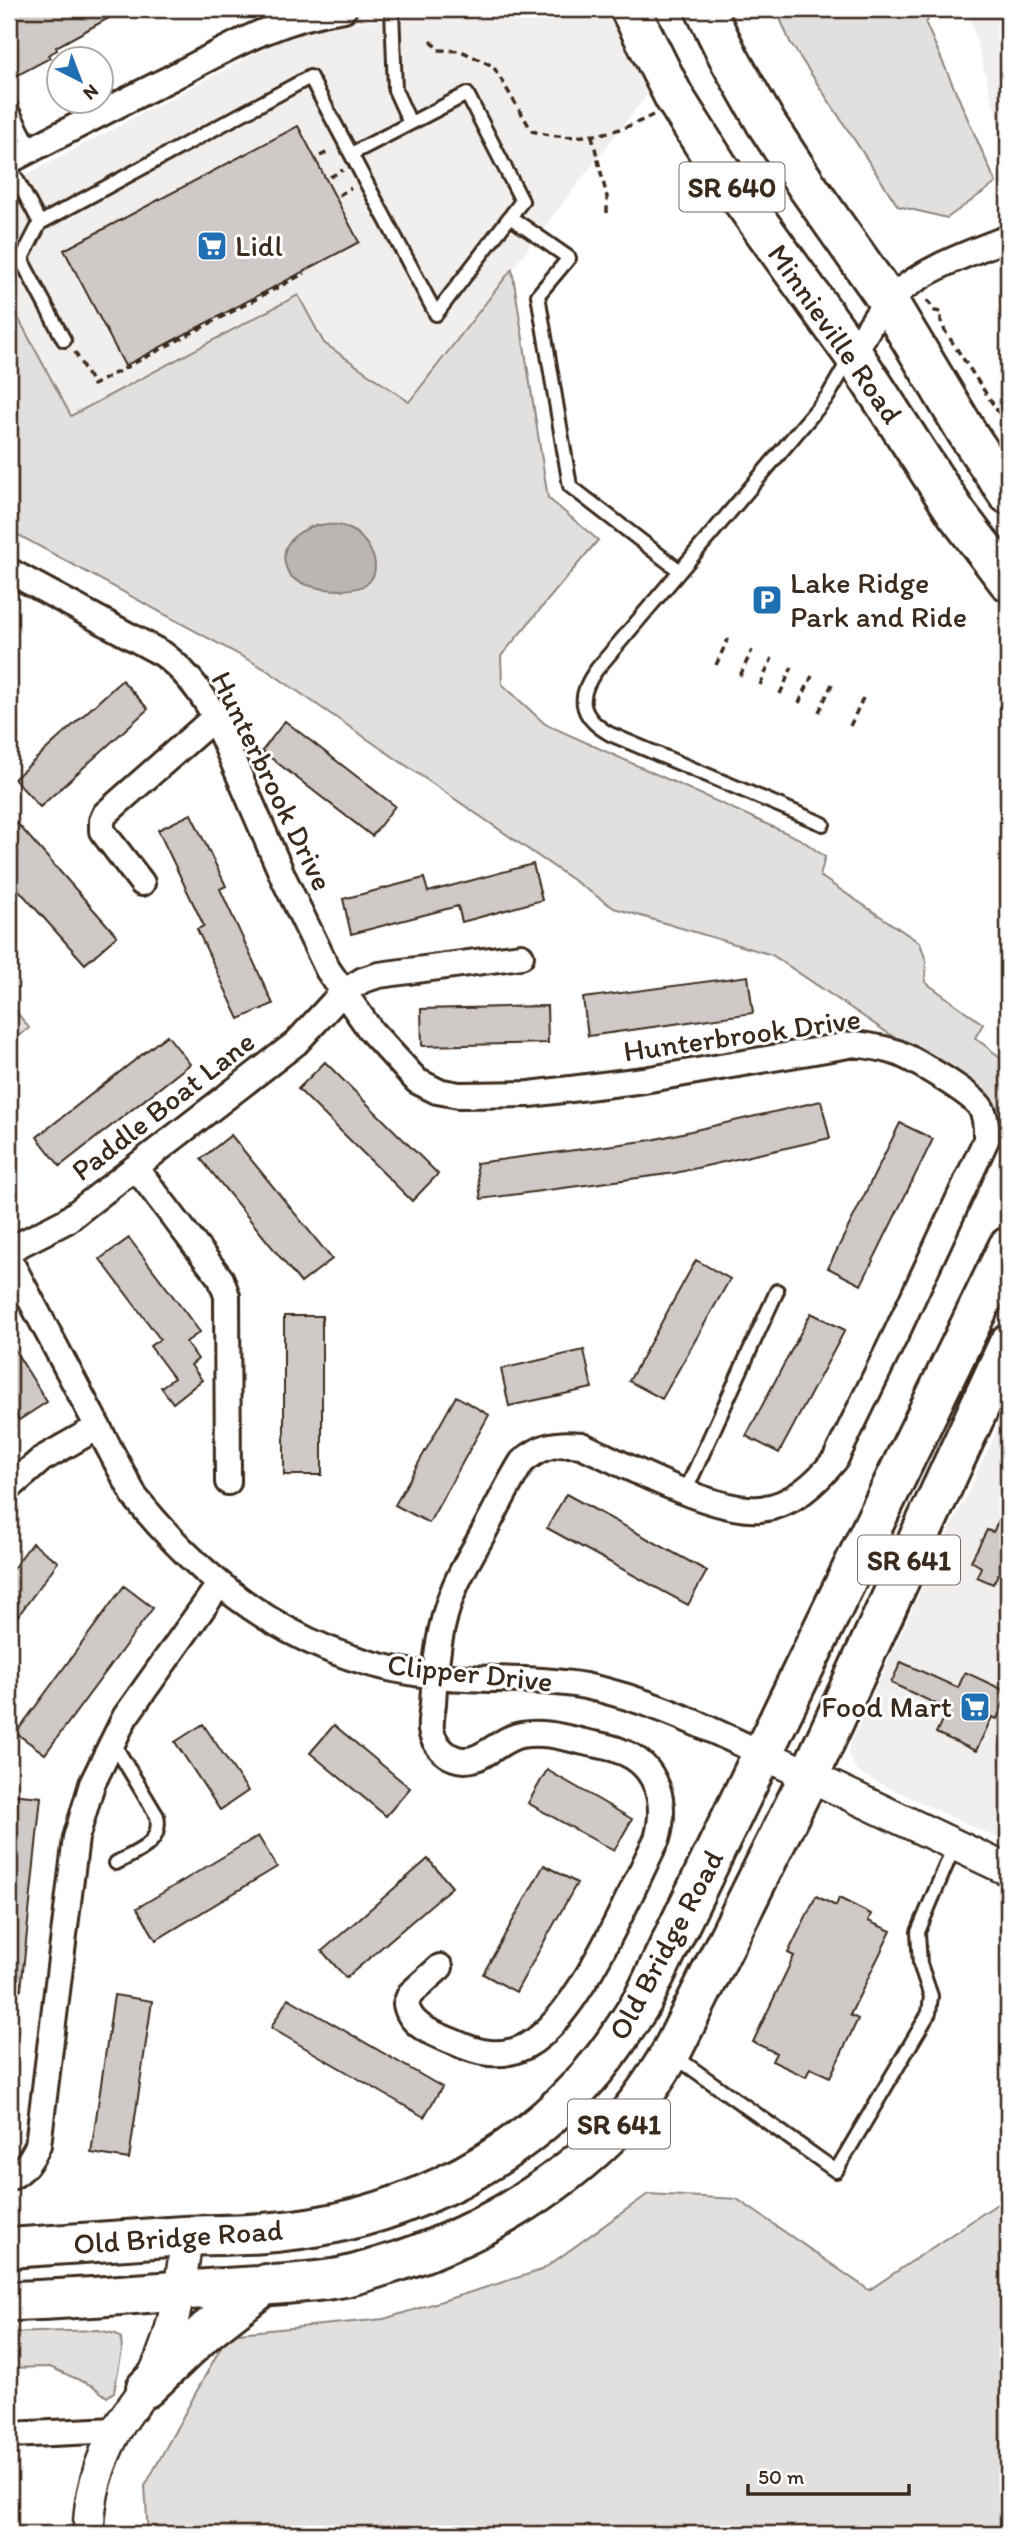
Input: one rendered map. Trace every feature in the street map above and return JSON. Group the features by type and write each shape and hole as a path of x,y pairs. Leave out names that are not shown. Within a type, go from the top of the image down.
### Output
{"main road":[{"name":"Minnieville Road","path":"631,9 674,97 717,165 853,354 957,514 1008,581"},
{"name":"Minnieville Road","path":"705,9 766,123 888,301 969,436 1008,494"},
{"name":"Old Bridge Road","path":"9,2248 276,2232 387,2210 468,2174 509,2149 581,2086 612,2049 643,2000 1008,1247"},
{"name":"Old Bridge Road","path":"9,2301 178,2291 354,2275 426,2252 494,2220 549,2186 619,2125 647,2091 671,2053 809,1776 1008,1345"},
{"path":"146,2388 207,2330 266,2284"}],"street":[{"path":"9,163 222,51 287,21 319,12 344,9"},
{"path":"853,354 888,301 924,276 967,254 1008,238"},
{"name":"Hunterbrook Drive","path":"9,570 163,654 179,666 197,686 328,970 371,1031 417,1081 437,1091 459,1095 530,1094 587,1089 855,1044 901,1054 972,1097 981,1108 986,1122 986,1140 835,1460 820,1478 805,1490 785,1502 758,1509 728,1506 685,1492 581,1445 550,1445 535,1451 522,1462 454,1588 442,1631 434,1676 432,1730 435,1742 444,1753 466,1760 479,1758 500,1742 518,1735 538,1733 622,1751 638,1761 651,1776 662,1800 662,1820 657,1839 589,1973 569,2004 544,2032 526,2046 508,2052 475,2052 422,2028 412,2020 405,2004 410,1994 440,1967"},
{"path":"142,883 102,831 105,814 214,718"},
{"name":"Paddle Boat Lane","path":"9,1250 66,1221 136,1168 296,1042 342,993 363,980 379,975 521,956"},
{"path":"136,1168 221,1279 228,1296 228,1482"},
{"name":"Clipper Drive","path":"9,1259 135,1497 160,1527 219,1585 263,1616 314,1644 363,1661 434,1676 582,1685 626,1695 669,1710 1008,1869"},
{"path":"9,1488 42,1458 98,1427"},
{"path":"9,2178 18,2174 32,2160 38,2145 76,1838 92,1784 125,1717 219,1585"},
{"path":"89,2534 92,2498 102,2463 116,2430 146,2388 163,2354 178,2291 187,2236"},
{"path":"9,2435 116,2430"}],"lane":[{"path":"392,9 395,90 410,123"},
{"path":"64,340 23,263 23,256 40,223 310,77 436,314 522,201 467,94 351,154"},
{"path":"9,104 32,149"},
{"path":"9,163 40,223"},
{"path":"510,217 569,258 538,295 569,486 680,570"},
{"path":"823,824 610,734 594,723 582,699 586,685 828,396 853,354"},
{"path":"685,1492 777,1291"},
{"path":"111,1741 157,1816 159,1825 156,1836 149,1845 116,1863"},
{"path":"671,2053 836,2171 929,2013 931,1996 920,1964 918,1932 955,1843"}],"path":[{"path":"431,41 438,50 461,51 493,66 533,131 554,136 592,136 626,127 664,109"},
{"path":"592,136 607,197 607,213"},
{"path":"320,156 334,148"},
{"path":"64,340 71,344 93,385 304,274"},
{"path":"935,311 941,312 944,331 1008,427"},
{"path":"716,665 728,639"},
{"path":"740,676 752,650"},
{"path":"760,685 772,659"},
{"path":"780,694 792,667"},
{"path":"799,703 812,676"},
{"path":"819,712 832,684"},
{"path":"850,726 863,698"}],"shaded area":[{"path":"509,9 620,9 656,83 409,402 324,343 298,295 71,416 9,301 9,184 285,38 334,23 483,15"},
{"path":"776,9 932,9 926,24 996,183 947,218 898,206 790,42"},
{"path":"968,9 1008,9 1008,160"},
{"path":"512,269 548,498 598,540 501,656 502,684 545,724 802,840 825,857 820,876 920,943 926,961 925,982 983,1024 975,1038 1008,1063 1008,1114 772,955 614,908 265,669 9,530 9,301 71,416 298,295 324,343 409,402"},
{"path":"316,525 344,526 361,537 374,558 374,574 370,581 363,586 341,590 314,587 293,578 285,563 286,548 295,536"},
{"path":"9,1002 29,1028 9,1043"},
{"path":"1008,1408 1008,1843 866,1777 857,1771 848,1753 916,1601"},
{"path":"648,2194 737,2199 869,2290 1006,2198 1008,2534 148,2534 145,2486 228,2334 384,2319 542,2270"},
{"path":"98,2330 116,2334 121,2338 122,2351 114,2392 107,2397 93,2386 50,2367 9,2368 9,2333"}],"building":[{"path":"9,9 125,9 58,46 46,46 46,60 18,75 9,57"},
{"name":"Lidl","path":"298,126 359,242 125,366 64,250"},
{"path":"122,680 148,709 40,807 14,779"},
{"path":"285,721 395,806 372,836 262,751"},
{"path":"9,814 117,936 85,964 9,879"},
{"path":"191,814 226,886 220,889 273,1004 239,1019 197,929 204,926 158,830"},
{"path":"533,864 542,900 462,922 458,906 351,934 343,899 424,878 428,892"},
{"path":"748,976 753,1013 588,1036 583,998"},
{"path":"547,1006 548,1043 422,1046 421,1009"},
{"path":"167,1035 190,1064 60,1166 37,1137"},
{"path":"325,1062 438,1174 412,1201 298,1089"},
{"path":"821,1101 830,1138 675,1173 481,1199 476,1163 652,1140"},
{"path":"900,1123 933,1139 861,1285 828,1268"},
{"path":"231,1135 332,1259 301,1283 201,1159"},
{"path":"129,1238 200,1332 186,1342 198,1359 191,1365 202,1380 173,1403 161,1387 174,1378 150,1346 160,1339 100,1259"},
{"path":"696,1260 730,1279 662,1399 629,1381"},
{"path":"811,1313 845,1330 779,1453 746,1436"},
{"path":"284,1316 322,1316 322,1475 284,1475"},
{"path":"9,1341 47,1402 19,1420 9,1404"},
{"path":"584,1350 592,1388 509,1406 501,1369"},
{"path":"456,1396 489,1415 429,1523 395,1505"},
{"path":"566,1494 707,1571 688,1605 547,1528"},
{"path":"1008,1502 1008,1578 998,1574 993,1584 977,1577 981,1567 971,1561 987,1530 993,1532"},
{"path":"32,1543 58,1562 9,1628 9,1574"},
{"path":"124,1586 153,1608 45,1754 16,1733"},
{"name":"Food Mart","path":"901,1662 958,1688 965,1672 1008,1692 997,1719 992,1717 976,1751 936,1733 947,1709 891,1683"},
{"path":"203,1724 248,1791 220,1810 175,1742"},
{"path":"334,1725 410,1788 386,1816 310,1753"},
{"path":"547,1770 632,1819 614,1851 528,1803"},
{"path":"9,1794 41,1797 21,1990 9,1989"},
{"path":"258,1836 277,1867 156,1940 137,1908"},
{"path":"428,1859 452,1887 346,1978 322,1951"},
{"path":"544,1865 577,1883 516,1992 483,1974"},
{"path":"816,1896 836,1906 839,1898 871,1914 868,1921 891,1931 850,2015 858,2019 830,2077 810,2068 806,2077 772,2061 776,2053 753,2042 794,1956 788,1953"},
{"path":"114,1995 152,2001 129,2159 91,2153"},
{"path":"288,1998 442,2087 424,2117 271,2028"}],"place":[{"name":"Lidl","path":"212,246"},
{"name":"Lake Ridge Park and Ride","path":"767,600"},
{"name":"Food Mart","path":"975,1707"}]}
